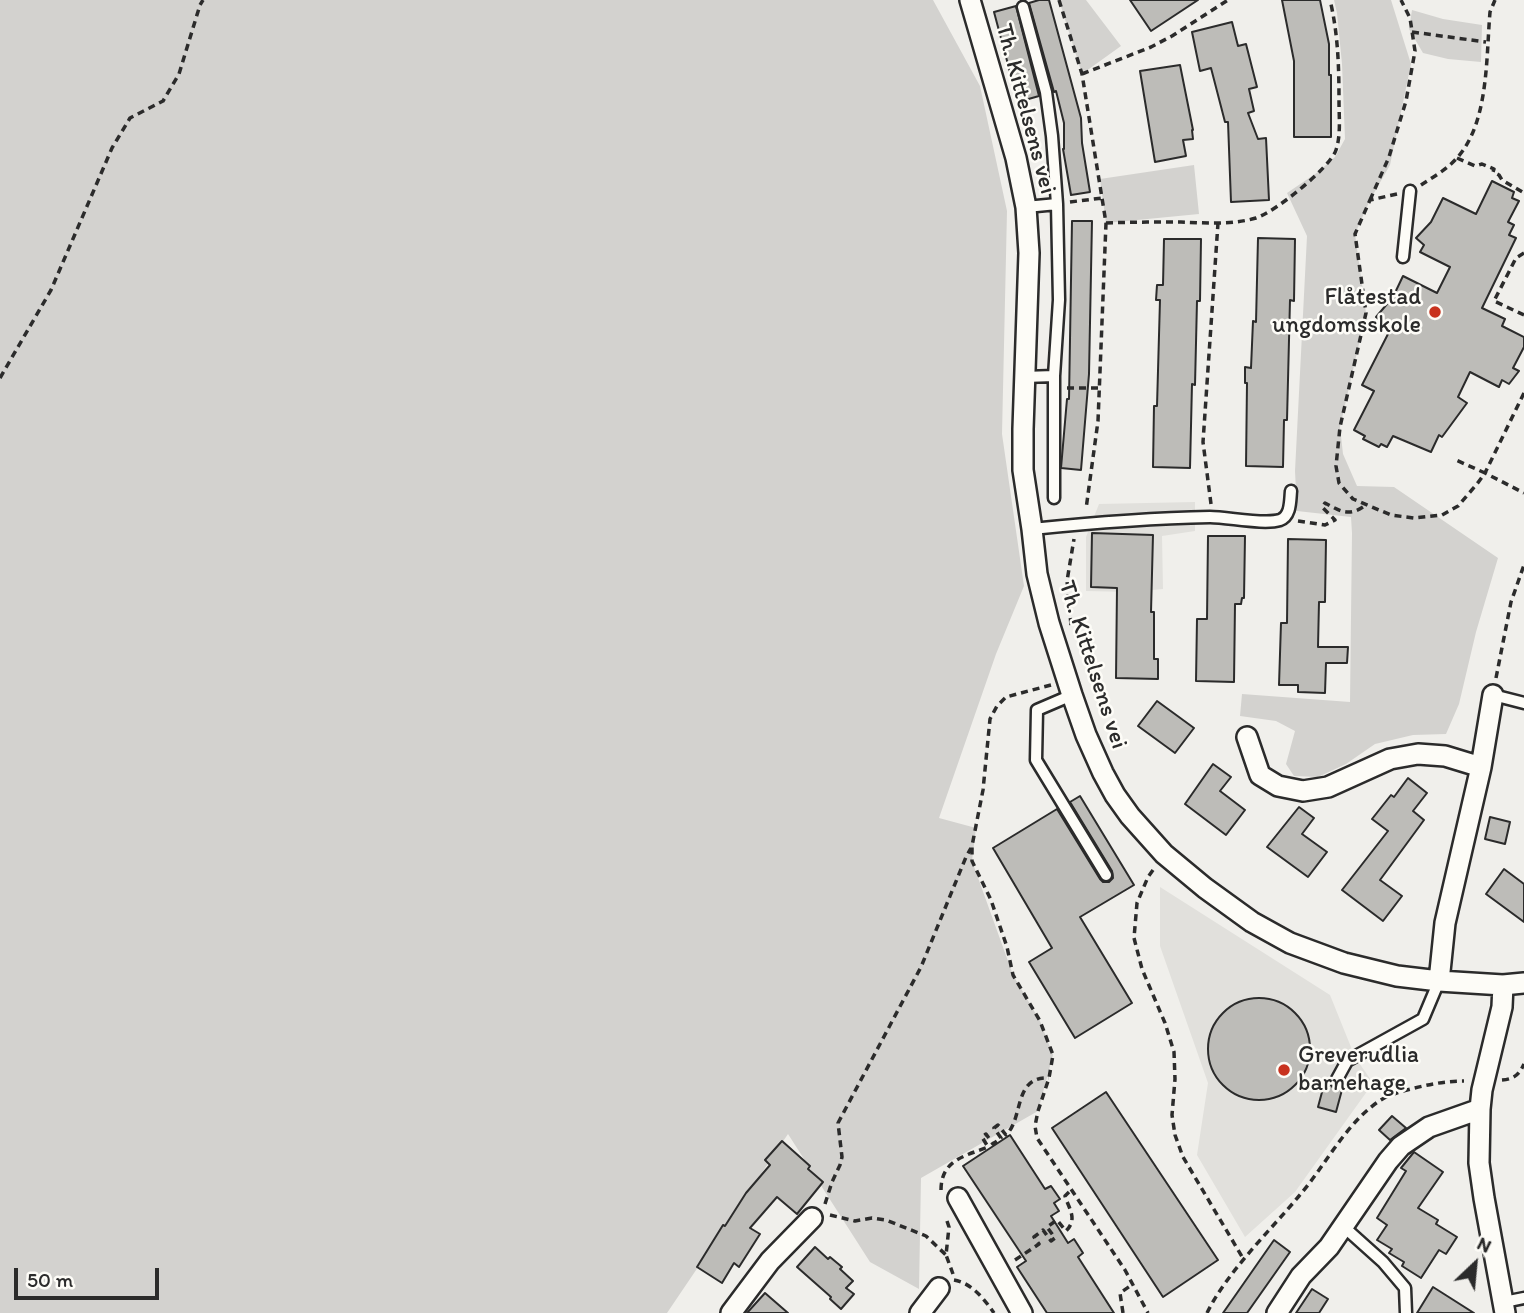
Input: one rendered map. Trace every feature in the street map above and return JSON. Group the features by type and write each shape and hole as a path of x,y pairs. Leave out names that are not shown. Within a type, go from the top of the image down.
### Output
{"street":[{"name":"Th. Kittelsens vei","path":"970,0 1017,158 1026,207 1029,253 1023,470 1037,574 1049,623 1086,735 1115,795 1164,854 1252,922 1290,943 1317,955 1368,970 1439,981 1503,985 1524,983"},
{"path":"1439,981 1445,923 1481,768 1493,695"},
{"path":"1247,737 1260,775 1278,786 1303,792 1328,787 1391,759 1418,754 1445,756 1481,768"},
{"path":"1503,985 1502,1007 1482,1090 1481,1175 1484,1198 1511,1304"},
{"path":"1277,1313 1301,1276 1329,1247 1401,1146 1429,1127 1480,1109"},
{"path":"949,1197 1022,1313"},
{"path":"731,1313 770,1261 816,1215"},
{"path":"920,1313 947,1284"}],"lane":[{"path":"1023,8 1046,92 1057,204 1059,300 1054,376 1054,498"},
{"path":"1403,257 1410,191"},
{"path":"1026,207 1057,204"},
{"path":"1024,377 1054,376"},
{"path":"1032,529 1212,517 1258,521 1283,519 1289,511 1291,491"},
{"path":"1070,688 1037,710 1036,760 1106,876"},
{"path":"1493,695 1524,703"},
{"path":"1336,1081 1347,1061 1423,1019 1439,981"},
{"path":"1344,1227 1383,1262 1405,1288 1406,1313"}],"path":[{"path":"0,378 51,290 112,148 130,118 163,101 179,74 203,0"},
{"path":"1059,0 1083,74 1106,223 1098,421 1086,508 1074,538 1067,581 1072,630"},
{"path":"1083,74 1151,47 1227,0"},
{"path":"1106,223 1218,223 1258,218 1293,195 1334,156 1340,124 1339,73 1330,0"},
{"path":"1401,0 1410,18 1415,51 1406,101 1389,157 1355,234 1366,313 1340,427 1336,466 1339,483 1353,499 1391,514 1414,518 1442,514 1458,506 1478,484 1524,393"},
{"path":"1370,200 1410,191 1441,173 1457,158 1472,137 1482,108 1490,12 1495,0"},
{"path":"1412,32 1487,42"},
{"path":"1087,140 1093,139"},
{"path":"1457,158 1475,166 1482,164 1493,168 1493,172 1502,180 1524,193"},
{"path":"1087,201 1102,198"},
{"path":"1212,517 1203,442 1218,223"},
{"path":"1524,253 1516,258 1494,301 1524,315"},
{"path":"1054,388 1100,388"},
{"path":"1456,460 1524,493"},
{"path":"1283,519 1325,525 1335,520 1322,507 1325,503 1343,511 1356,512 1366,505"},
{"path":"1493,695 1511,602 1524,565"},
{"path":"1070,688 1027,691 1006,697 997,706 990,719 972,861 991,900 1007,947 1013,975 1040,1021 1053,1055 1035,1126 1037,1138 1125,1270 1148,1313"},
{"path":"946,1255 926,1236 886,1220 872,1218 855,1221 816,1215 827,1201 842,1157 838,1123 921,967 972,846"},
{"path":"1164,854 1137,903 1134,938 1142,970 1165,1023 1174,1052 1172,1115 1175,1135 1184,1157 1244,1260"},
{"path":"1498,1080 1511,1080 1522,1075 1524,1065"},
{"path":"949,1197 941,1184 950,1164 958,1158 988,1147 982,1137 986,1134 993,1144 1002,1138 994,1128 998,1125 1006,1135 1011,1130 1028,1085 1040,1077 1049,1078"},
{"path":"1206,1313 1213,1299 1244,1260 1301,1195 1353,1125 1367,1111 1387,1096 1446,1081 1470,1081"},
{"path":"1021,1256 1039,1244 1034,1237 1043,1230 1051,1241 1055,1238 1047,1227 1057,1220 1066,1231 1069,1228 1073,1220 1065,1196 1072,1189"},
{"path":"948,1227 947,1284 964,1282 979,1294 994,1313"},
{"path":"1124,1313 1120,1293 1133,1284"}],"shaded area":[{"path":"0,0 933,0 980,86 1007,211 1002,434 1024,586 996,654 939,818 976,828 972,861 1013,975 1040,1021 1053,1055 1038,1111 921,1178 919,1289 870,1262 788,1134 667,1313 0,1313"},
{"path":"1059,0 1086,0 1121,46 1082,74"},
{"path":"1334,0 1391,0 1411,64 1390,165 1355,234 1366,313 1340,427 1343,454 1357,486 1394,487 1498,558 1476,632 1459,704 1446,734 1413,735 1375,744 1346,764 1318,777 1294,776 1286,764 1295,731 1276,721 1240,716 1242,694 1350,702 1351,517 1297,511 1295,471 1307,236 1287,193 1335,157 1345,139 1342,64"},
{"path":"1412,10 1443,19 1482,25 1481,62 1423,53 1409,29"},
{"path":"1194,165 1199,214 1106,223 1100,179"},
{"path":"1195,502 1195,531 1162,536 1163,589 1131,592 1086,591 1086,537 1099,504"},
{"name":"Greverudlia barnehage","path":"1160,887 1330,995 1355,1057 1373,1083 1295,1192 1245,1237 1197,1155 1208,1083 1160,946"}],"building":[{"path":"1049,0 1081,118 1090,192 1071,195 1063,149 1064,123 1029,3"},
{"path":"1130,0 1198,0 1151,31"},
{"path":"1282,0 1320,0 1329,44 1331,137 1294,137 1294,61"},
{"path":"1016,6 1039,96 1018,102 994,12"},
{"path":"1232,22 1238,46 1246,44 1257,87 1249,89 1254,111 1248,113 1258,139 1266,138 1269,200 1231,202 1228,122 1225,122 1211,68 1200,71 1192,32"},
{"path":"1180,65 1193,139 1183,140 1186,156 1155,162 1140,71"},
{"name":"Flåtestad ungdomsskole","path":"1492,181 1514,192 1512,198 1519,201 1508,222 1514,225 1509,235 1516,238 1482,308 1505,319 1502,326 1524,337 1524,347 1513,368 1519,371 1509,384 1502,380 1499,387 1470,372 1458,397 1467,403 1442,437 1439,435 1431,452 1393,436 1387,447 1381,444 1379,447 1363,439 1365,436 1354,430 1374,391 1362,385 1389,332 1382,329 1385,324 1376,317 1393,297 1403,276 1437,293 1450,267 1420,252 1424,245 1416,238 1431,222 1443,198 1476,214"},
{"path":"1072,221 1092,221 1089,374 1081,470 1061,468 1069,399"},
{"path":"1258,238 1295,239 1294,301 1290,300 1283,467 1246,466 1245,367 1251,368 1253,321 1256,322"},
{"path":"1164,239 1201,239 1190,468 1153,467 1160,300 1156,300 1157,285 1163,285"},
{"path":"1092,533 1153,535 1151,612 1154,612 1154,659 1158,659 1158,679 1116,678 1117,588 1091,587"},
{"path":"1208,536 1245,536 1244,598 1241,604 1235,604 1234,682 1196,681 1197,619 1207,619"},
{"path":"1288,539 1326,540 1325,602 1319,602 1318,647 1348,647 1347,663 1326,663 1325,693 1298,692 1298,685 1279,685 1281,623 1287,623"},
{"path":"1157,701 1194,728 1175,753 1138,726"},
{"path":"1213,764 1231,777 1220,791 1245,810 1226,835 1185,804"},
{"path":"1408,778 1427,793 1413,811 1424,820 1380,880 1402,896 1383,921 1342,890 1388,831 1372,819"},
{"path":"1080,796 1134,885 1080,917 1132,1003 1075,1038 1029,962 1052,948 993,848 1057,809 1100,879 1109,882 1113,878 1112,871 1070,802"},
{"path":"1299,807 1314,818 1302,834 1327,852 1308,877 1267,847"},
{"path":"1490,817 1510,822 1505,844 1485,839"},
{"path":"1504,869 1524,884 1524,922 1486,894"},
{"path":"1259,998 1278,1002 1295,1013 1306,1030 1310,1049 1306,1068 1295,1085 1278,1096 1259,1100 1240,1096 1223,1085 1212,1068 1208,1049 1212,1030 1223,1013 1240,1002"},
{"path":"1325,1081 1333,1088 1343,1086 1336,1112 1318,1107"},
{"path":"1106,1092 1218,1260 1163,1297 1052,1128"},
{"path":"1392,1116 1406,1128 1390,1140 1379,1130"},
{"path":"1010,1135 1045,1189 1051,1186 1060,1199 1054,1203 1059,1211 1051,1216 1068,1243 1074,1239 1083,1253 1078,1257 1114,1313 1047,1313 1017,1267 1026,1261 963,1166"},
{"path":"782,1141 810,1166 808,1169 823,1182 797,1214 777,1197 750,1228 760,1234 739,1267 734,1263 722,1283 697,1267 723,1225 725,1226 746,1193 770,1165 765,1160"},
{"path":"1414,1152 1443,1172 1418,1208 1438,1220 1436,1224 1457,1237 1446,1254 1439,1250 1421,1278 1402,1266 1404,1262 1389,1253 1392,1249 1377,1240 1387,1225 1377,1218 1406,1171 1401,1168"},
{"path":"1274,1240 1290,1252 1247,1313 1223,1313"},
{"path":"815,1247 842,1267 840,1269 853,1281 846,1288 854,1294 841,1309 797,1267"},
{"path":"1433,1287 1474,1313 1417,1313"},
{"path":"1312,1289 1328,1299 1319,1313 1296,1313"},
{"path":"765,1293 788,1313 747,1313"}],"place":[{"name":"Flåtestad ungdomsskole","path":"1435,312"},
{"name":"Greverudlia barnehage","path":"1284,1070"}]}
